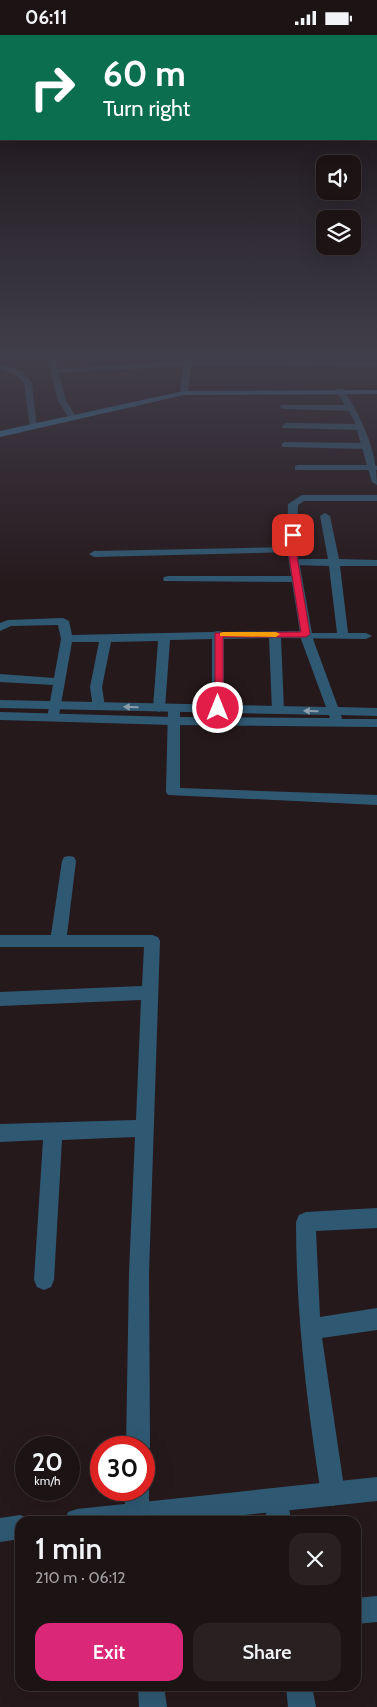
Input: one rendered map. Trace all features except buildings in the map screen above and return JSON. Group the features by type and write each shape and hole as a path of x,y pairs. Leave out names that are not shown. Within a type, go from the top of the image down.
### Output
{"street":[{"path":"362,432 377,482"},
{"path":"285,445 366,446"},
{"path":"298,468 374,468"},
{"path":"336,716 306,635 292,550 293,504 302,498 377,498"},
{"path":"325,516 334,562 343,636"},
{"path":"94,554 292,550"},
{"path":"294,562 377,563"},
{"path":"168,579 298,579"},
{"path":"0,627 8,623 63,621 67,639 54,712"},
{"path":"67,639 275,634 366,636"},
{"path":"275,634 278,710"},
{"path":"218,635 218,708"},
{"path":"158,708 164,636"},
{"path":"99,707 96,687 106,638"},
{"path":"0,678 58,682"},
{"path":"0,704 54,712 173,715 336,716 377,712"},
{"path":"0,716 99,707 158,708 173,715 218,708 278,710 336,716 377,723"},
{"path":"173,715 173,792 377,800"},
{"path":"58,941 69,861"},
{"path":"0,941 152,941 139,1273 138,1436"},
{"path":"0,999 150,993"},
{"path":"0,1133 145,1128"},
{"path":"44,1280 53,1131"},
{"path":"333,1494 318,1406 306,1259 306,1222 377,1218"},
{"path":"312,1329 377,1319"},
{"path":"177,1516 277,1511 333,1494 377,1489"},
{"path":"137,1501 137,1516"},
{"path":"0,1529 15,1528"},
{"path":"361,1611 377,1609"},
{"path":"151,1691 153,1707"},
{"path":"300,1691 302,1707"}],"slow traffic":[{"path":"223,634 276,634"}],"route":[{"path":"218,708 218,635 306,634 292,550 293,535"}]}
